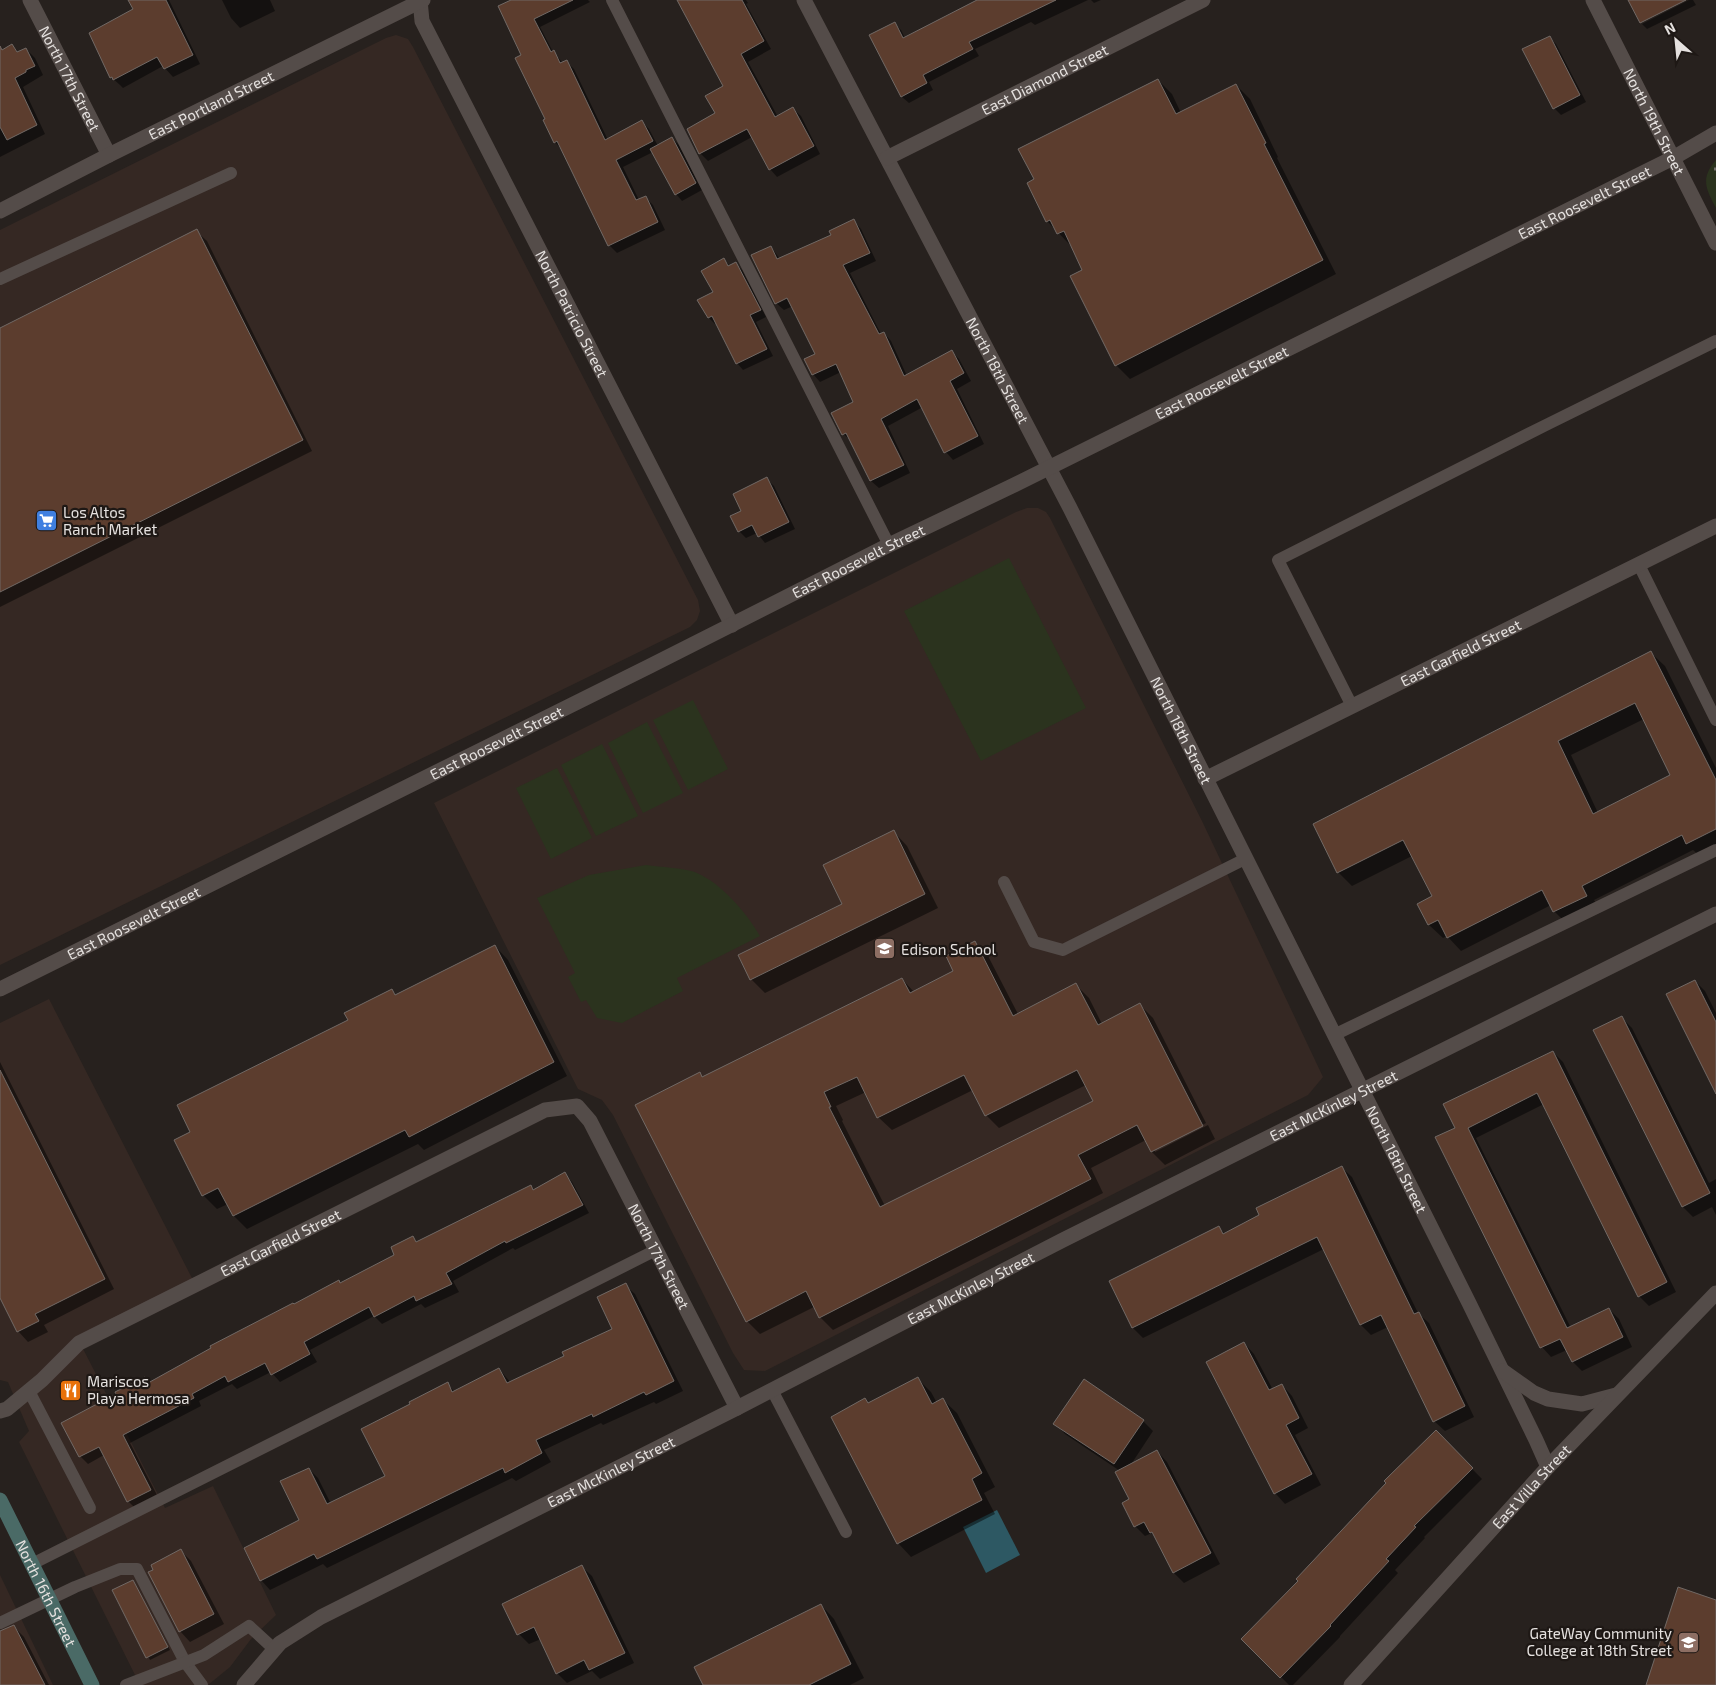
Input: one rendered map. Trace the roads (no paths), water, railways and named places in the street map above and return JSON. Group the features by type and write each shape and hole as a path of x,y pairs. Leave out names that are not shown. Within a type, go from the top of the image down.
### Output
{"main road":[{"name":"North 16th Street","path":"0,1500 92,1685"}],"street":[{"name":"North 17th Street","path":"30,0 109,155"},
{"name":"East Portland Street","path":"0,211 422,0"},
{"name":"North Patricio Street","path":"422,0 422,21 732,625"},
{"name":"North 18th Street","path":"804,0 1049,468 1363,1091 1548,1467"},
{"name":"East Diamond Street","path":"887,158 1203,0"},
{"name":"North 19th Street","path":"1593,0 1716,243"},
{"name":"East Roosevelt Street","path":"0,989 889,545 1049,468 1673,158 1716,133"},
{"name":"East Garfield Street","path":"1205,779 1716,526"},
{"name":"East McKinley Street","path":"244,1685 280,1643 321,1617 737,1408 1063,1240 1716,914"},
{"name":"North 17th Street","path":"578,1106 590,1121 737,1408"},
{"name":"East Garfield Street","path":"0,1412 42,1380 80,1343 545,1110 578,1106"},
{"name":"East Villa Street","path":"1352,1685 1548,1467 1716,1293"},
{"path":"1502,1371 1534,1393 1548,1399 1582,1404 1616,1395"}],"lane":[{"path":"612,0 889,545"},
{"path":"0,280 231,173"},
{"path":"1352,706 1278,560 1546,424 1716,341"},
{"path":"1639,565 1716,720"},
{"path":"1334,1035 1716,850"},
{"path":"1004,882 1034,942 1063,950 1245,859"},
{"path":"32,1564 656,1250"},
{"path":"772,1390 846,1532"},
{"path":"29,1391 90,1508"},
{"path":"0,1623 120,1568 137,1569 185,1662 202,1685"},
{"path":"126,1685 204,1655 249,1626 274,1649"}],"water":[{"path":"997,1510 1020,1555 986,1573 963,1527"}],"place":[{"name":"Los Altos Ranch Market","path":"47,521"},
{"name":"Edison School","path":"885,949"},
{"name":"Mariscos Playa Hermosa","path":"71,1390"},
{"name":"GateWay Community College at 18th Street","path":"1688,1642"}]}
